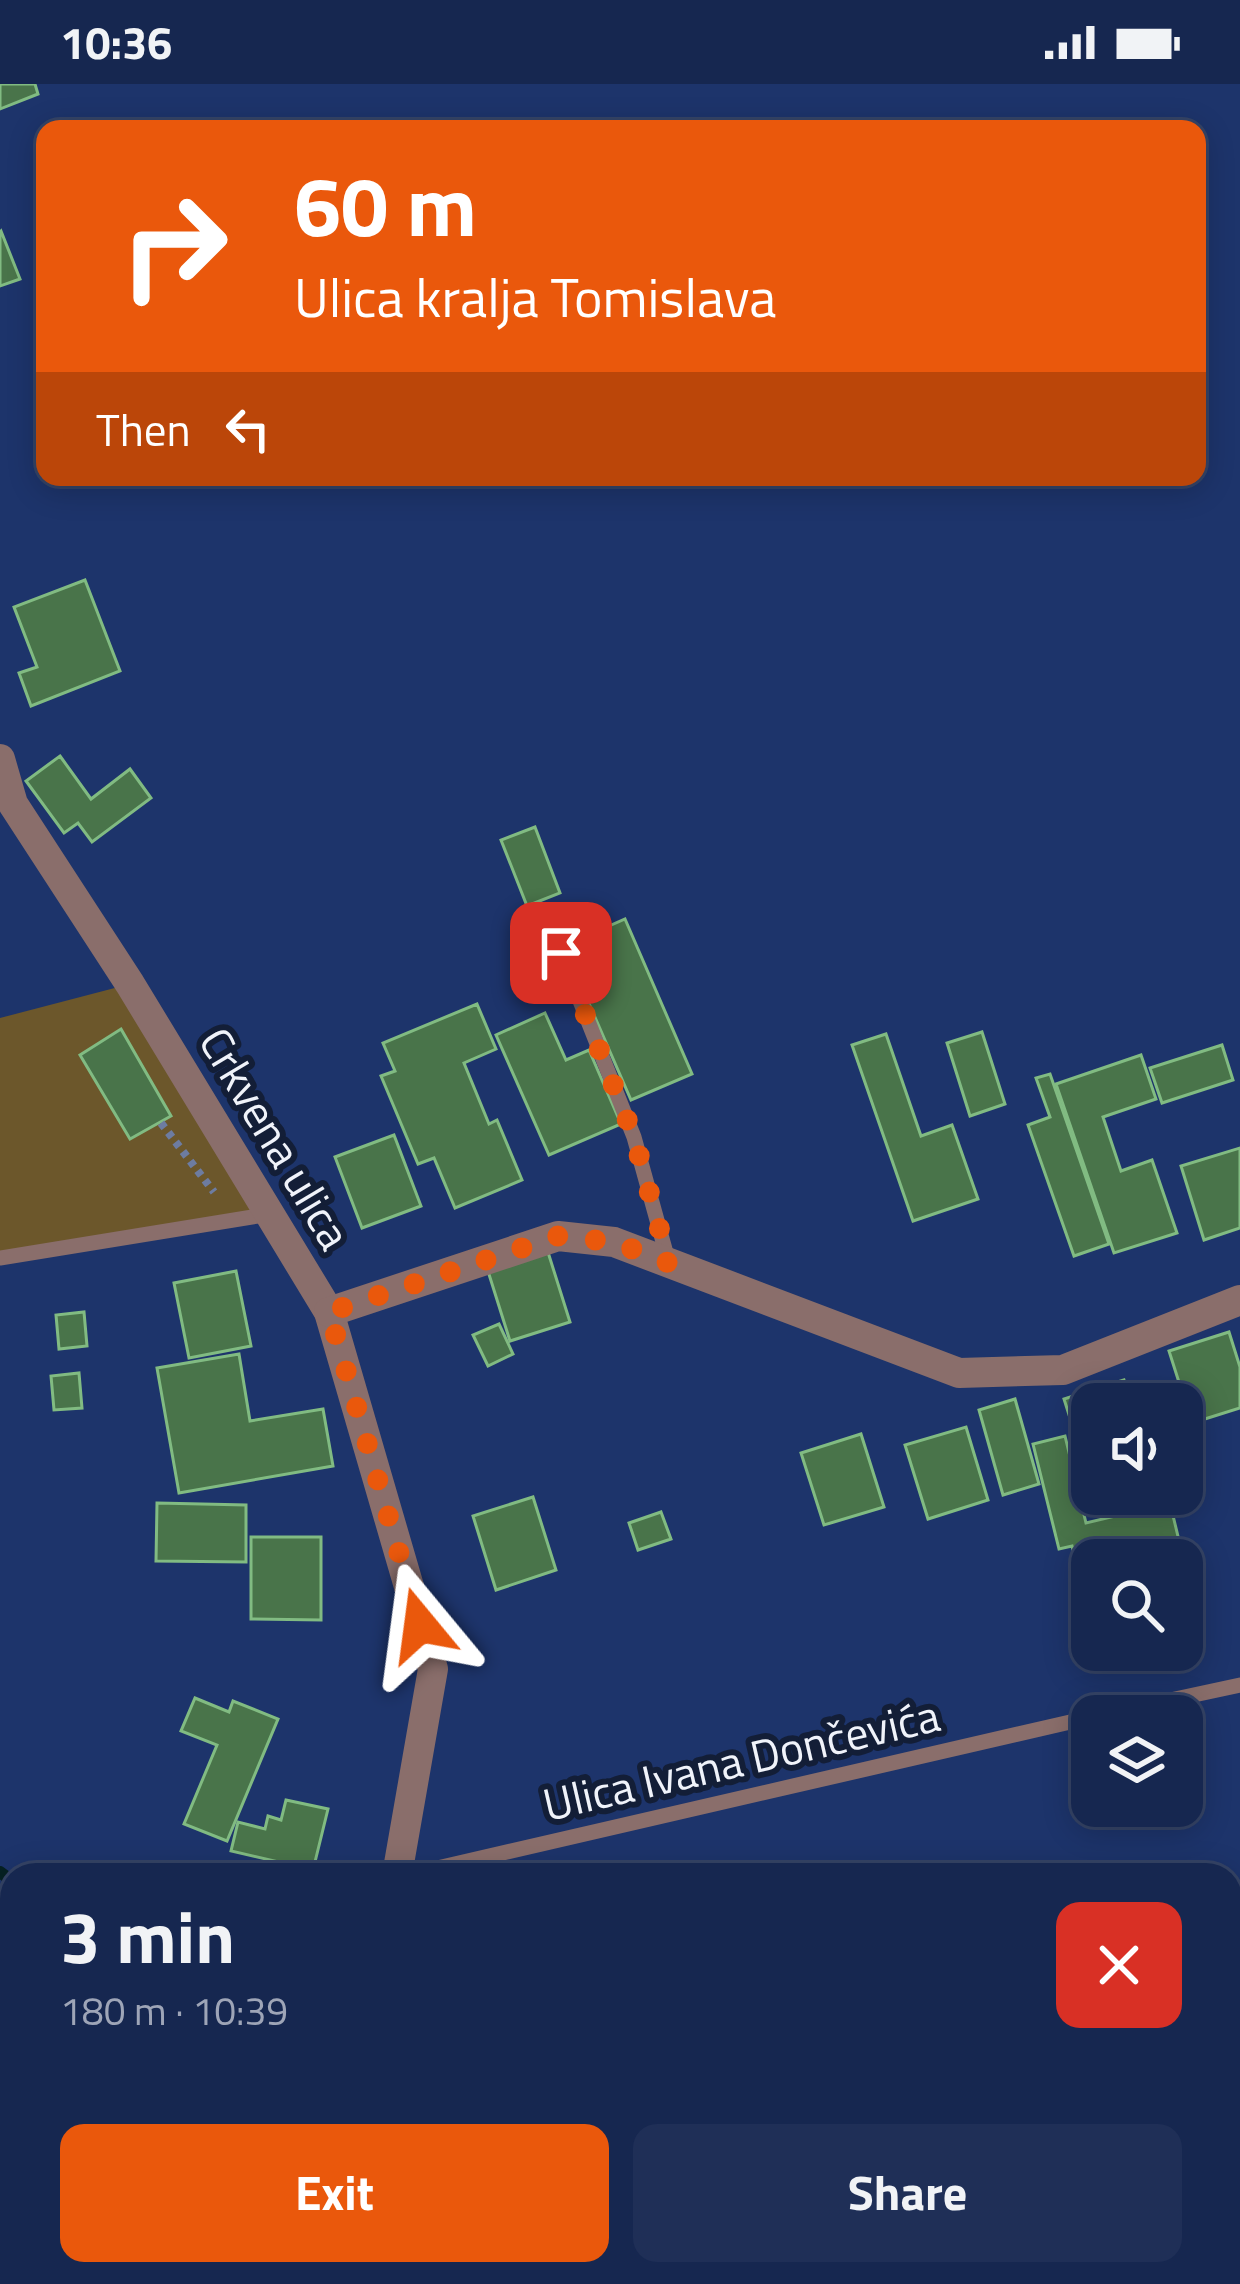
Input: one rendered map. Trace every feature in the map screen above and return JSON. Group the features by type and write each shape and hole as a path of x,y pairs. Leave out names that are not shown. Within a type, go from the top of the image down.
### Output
{"street":[{"name":"Crkvena ulica","path":"0,759 13,804 260,1216 329,1312 433,1670 399,1863"},
{"path":"329,1312 558,1236 614,1242 959,1373 1063,1370 1240,1300"}],"lane":[{"path":"561,953 634,1137 669,1263"},
{"path":"0,1258 260,1216"},
{"name":"Ulica Ivana Dončevića","path":"1190,1695 1240,1684"},
{"name":"Ulica Ivana Dončevića","path":"459,1863 1071,1721"}],"path":[{"path":"161,1123 191,1168 222,1201 260,1216"}],"shaded area":[{"path":"130,984 270,1214 0,1258 0,1018"}],"building":[{"path":"0,84 35,84 38,94 0,109"},
{"path":"0,232 20,279 0,286"},
{"path":"85,580 120,671 31,706 19,673 37,667 14,607"},
{"path":"60,756 91,799 130,769 151,798 92,842 78,823 64,833 26,781"},
{"path":"535,827 560,893 527,906 501,840"},
{"path":"625,919 692,1074 631,1100 564,946"},
{"path":"477,1004 496,1049 464,1063 489,1124 497,1120 522,1180 455,1208 434,1158 418,1164 381,1076 395,1071 383,1043"},
{"path":"545,1013 566,1060 589,1050 621,1124 549,1155 496,1035"},
{"path":"121,1029 171,1116 130,1139 80,1055"},
{"path":"982,1032 1005,1104 970,1116 947,1043"},
{"path":"886,1034 921,1136 952,1125 978,1199 913,1221 852,1045"},
{"path":"1222,1045 1233,1080 1162,1103 1150,1068"},
{"path":"1141,1055 1156,1099 1103,1117 1121,1171 1152,1160 1177,1233 1114,1253 1056,1084"},
{"path":"1050,1074 1109,1244 1074,1256 1028,1125 1050,1117 1036,1078"},
{"path":"394,1135 421,1206 362,1228 335,1157"},
{"path":"1240,1148 1240,1228 1204,1240 1181,1166"},
{"path":"547,1249 570,1322 510,1341 487,1268"},
{"path":"236,1271 251,1346 189,1358 174,1283"},
{"path":"84,1312 87,1346 59,1349 56,1315"},
{"path":"499,1324 513,1354 488,1366 473,1335"},
{"path":"1229,1332 1240,1367 1240,1408 1203,1420 1203,1383 1179,1383 1169,1351"},
{"path":"239,1354 250,1421 323,1409 333,1466 179,1493 157,1368"},
{"path":"79,1373 82,1408 54,1410 51,1376"},
{"path":"1015,1399 1039,1484 1003,1495 979,1410"},
{"path":"966,1427 988,1500 928,1519 905,1445"},
{"path":"861,1434 884,1507 824,1525 801,1453"},
{"path":"1065,1436 1071,1461 1071,1515 1084,1515 1086,1523 1120,1515 1173,1515 1179,1539 1071,1539 1071,1546 1059,1549 1033,1444"},
{"path":"533,1497 556,1570 496,1590 473,1516"},
{"path":"157,1503 246,1505 246,1562 156,1561"},
{"path":"661,1512 671,1539 638,1550 629,1523"},
{"path":"251,1537 321,1537 321,1620 251,1619"},
{"path":"195,1698 229,1712 233,1701 278,1719 227,1841 184,1824 217,1745 181,1731"},
{"path":"286,1800 328,1809 315,1863 283,1863 231,1851 238,1822 265,1829 268,1816 281,1820"}],"route":[{"path":"420,1625 329,1312 558,1236 614,1242 669,1263 634,1137 561,953"}]}
